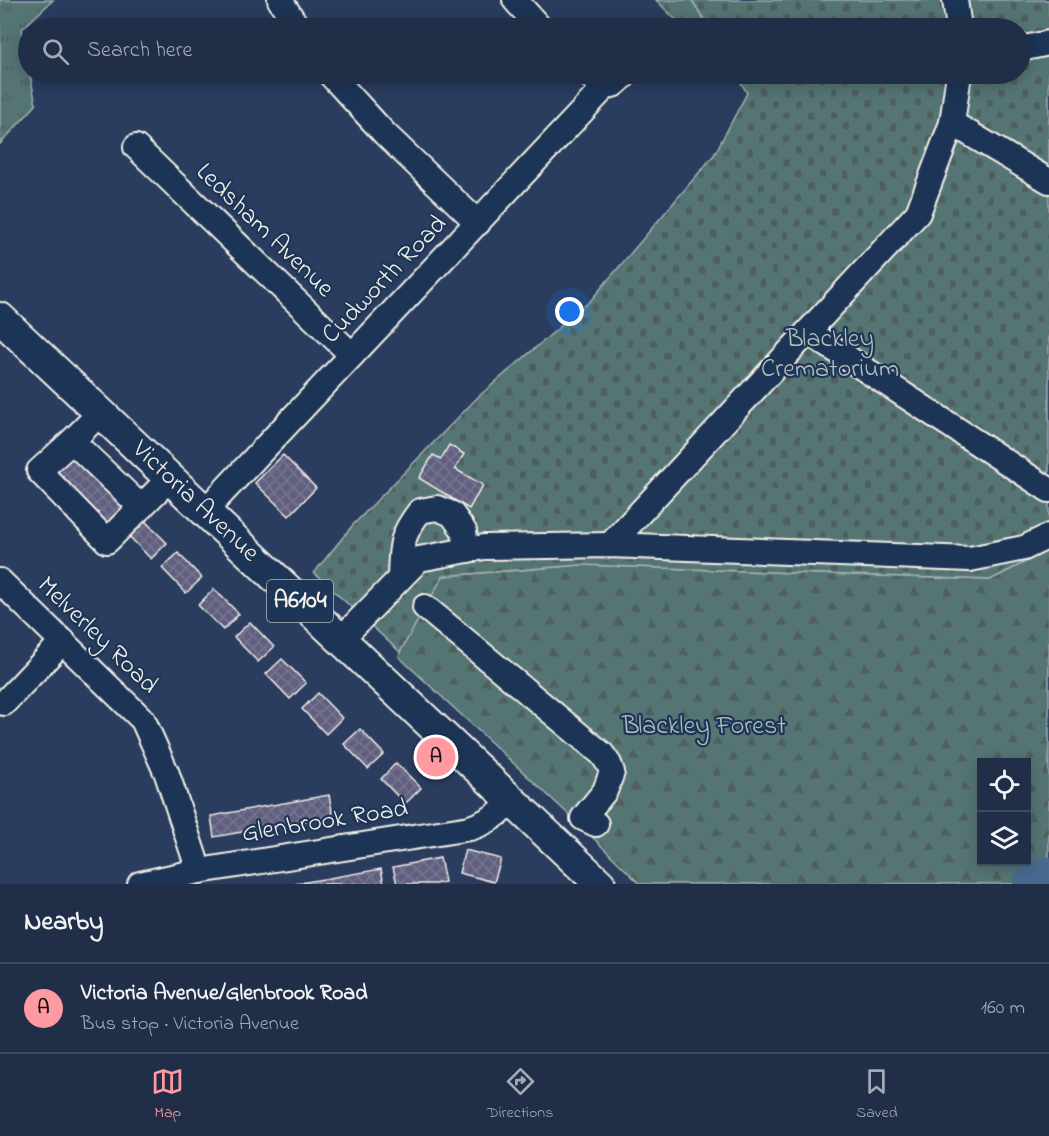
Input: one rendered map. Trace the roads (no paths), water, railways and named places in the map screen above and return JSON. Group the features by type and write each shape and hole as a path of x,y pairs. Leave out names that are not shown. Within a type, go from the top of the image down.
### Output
{"main road":[{"name":"Victoria Avenue","path":"0,318 600,884"}],"street":[{"path":"280,0 292,18"},
{"path":"515,0 531,18"},
{"path":"955,0 958,18"},
{"path":"1031,46 1049,43"},
{"path":"339,84 385,134 478,223"},
{"name":"Cudworth Road","path":"205,511 478,223 594,84"},
{"path":"610,545 918,213 952,123 958,84"},
{"path":"952,123 1049,182"},
{"name":"Ledsham Avenue","path":"136,147 352,355"},
{"path":"808,332 1049,490"},
{"path":"100,413 39,471 107,541 170,478"},
{"path":"72,441 141,507"},
{"path":"400,578 401,545 409,525 420,511 437,508 452,514 464,531 466,550"},
{"path":"341,639 419,559 484,547 610,545 970,559 1024,548 1049,536"},
{"name":"Melverley Road","path":"0,581 143,720 167,774 199,871"},
{"path":"425,607 602,754 612,772 605,791 583,818 596,824"},
{"path":"4,704 63,641"},
{"name":"Glenbrook Road","path":"140,884 199,871 470,828 491,820 512,801"}],"waterway":[{"path":"1030,884 1049,874"}],"place":[{"name":"Victoria Avenue/Glenbrook Road","path":"436,757"}],"park label":[{"name":"Blackley Crematorium","path":"830,355"},
{"name":"Blackley Forest","path":"704,727"}]}
